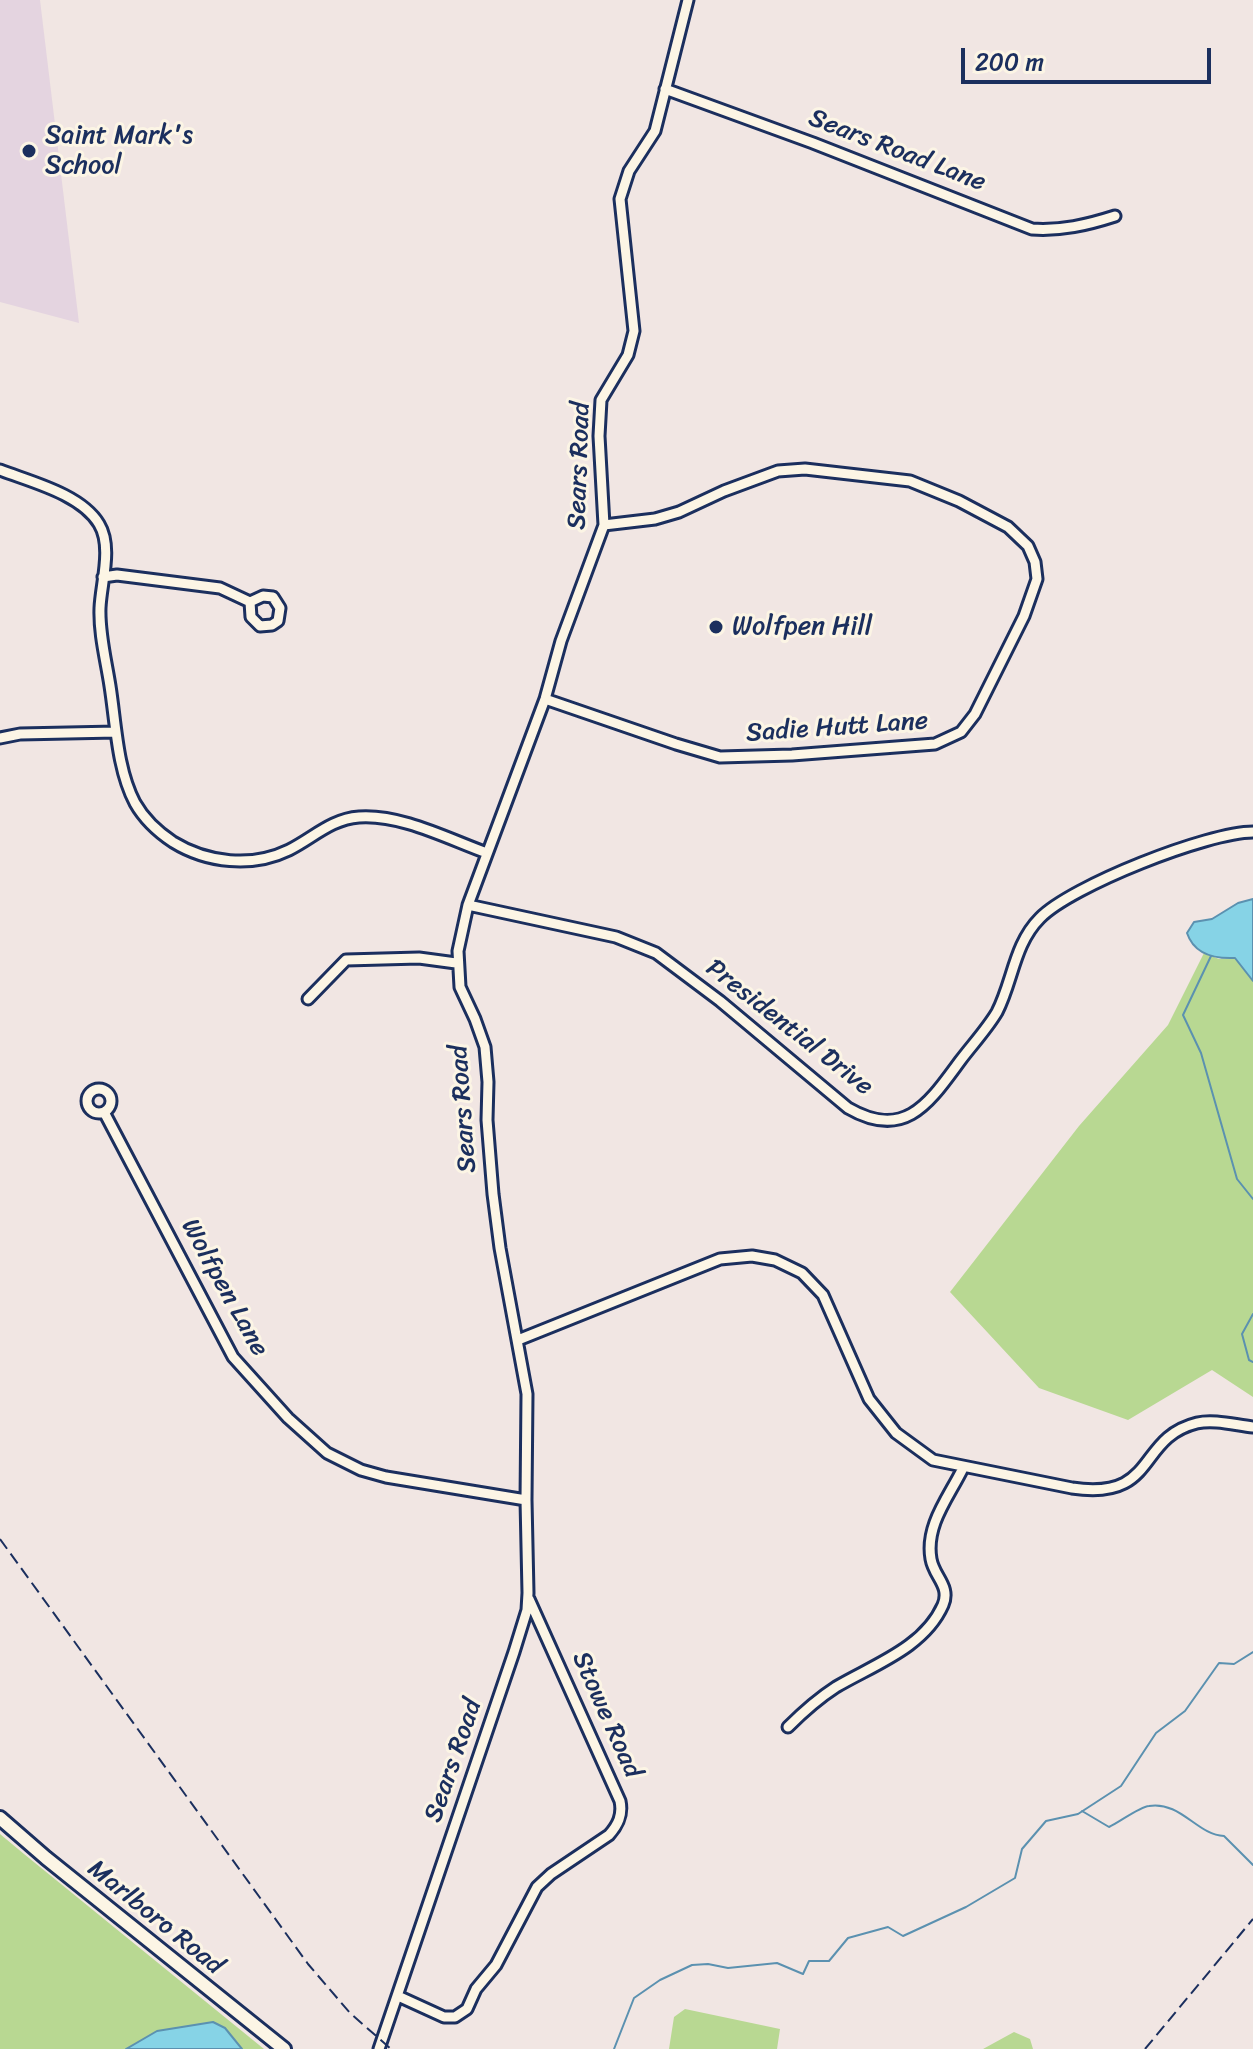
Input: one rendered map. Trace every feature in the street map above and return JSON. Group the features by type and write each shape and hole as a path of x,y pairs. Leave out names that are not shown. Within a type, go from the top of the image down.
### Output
{"main road":[{"name":"Marlboro Road","path":"0,1818 284,2049"}],"street":[{"name":"Sears Road","path":"379,2049 514,1652 527,1610 528,1596 528,1406 500,1248 490,1170 485,1047 460,987 456,963 468,905 545,699 561,641 604,525 599,436 601,398 625,363 634,331 620,199 629,171 655,131 688,0"},
{"name":"Sears Road Lane","path":"665,89 825,147 1032,229 1072,228 1115,216"},
{"name":"Sadie Hutt Lane","path":"545,699 720,757 778,756 935,744 961,732 975,714 1024,616 1037,579 1035,562 1028,546 1008,527 959,501 910,481 805,469 778,471 679,512 655,519 604,525"},
{"path":"0,470 68,498 88,511 104,535 102,639 119,752 135,803 148,821 171,841 196,855 227,860 261,859 288,850 318,830 348,818 364,817 418,828 487,853"},
{"path":"103,577 117,575 220,588 250,602"},
{"path":"0,738 20,734 116,732"},
{"name":"Presidential Drive","path":"468,905 616,937 656,953 720,1001 848,1108 872,1120 890,1121 916,1113 934,1096 996,1013 1026,935 1039,918 1086,888 1203,840 1253,832"},
{"path":"308,999 346,960 419,958 456,963"},
{"name":"Wolfpen Lane","path":"104,1112 240,1366 288,1418 338,1460 373,1474 526,1500"},
{"path":"518,1340 720,1259 752,1256 775,1260 802,1273 823,1295 869,1399 896,1433 933,1460 1090,1491 1111,1489 1133,1479 1159,1446 1183,1428 1209,1421 1253,1427"},
{"path":"788,1727 822,1696 880,1665 922,1634 934,1620 946,1594 931,1559 933,1523 963,1468"},
{"name":"Stowe Road","path":"398,1996 444,2017 455,2017 467,2009 476,1989 496,1965 537,1887 609,1835 621,1815 620,1801 528,1596"}],"shaded area":[{"name":"Saint Mark's School","path":"0,0 40,0 79,323 0,302"}],"green space":[{"path":"1204,953 1219,959 1235,958 1253,981 1253,1397 1212,1370 1128,1420 1039,1388 950,1292 1079,1126 1168,1025"},
{"path":"0,1834 24,1854 264,2049 0,2049"},
{"path":"685,2009 780,2029 777,2049 669,2049 674,2017"},
{"path":"1014,2032 1030,2039 1033,2049 983,2049"}],"water":[{"path":"1253,899 1253,981 1235,958 1206,954 1194,946 1187,933 1194,922 1212,919 1238,903"},
{"path":"213,2022 225,2028 242,2049 126,2049 157,2031"}],"waterway":[{"path":"1211,956 1183,1015 1201,1053 1237,1179 1253,1199"},
{"path":"1253,1314 1242,1334 1249,1360 1253,1362"},
{"path":"614,2049 634,1998 660,1980 692,1965 728,1968 777,1963 803,1974 809,1961 829,1961 848,1938 888,1927 903,1936 966,1907 1015,1878 1022,1849 1046,1821 1078,1814 1121,1786 1156,1733 1185,1711 1219,1663 1234,1664 1253,1652"},
{"path":"1082,1811 1109,1827 1145,1807 1170,1808 1205,1830 1224,1836 1253,1865"}],"railway":[{"path":"0,1539 308,1964 350,2013 391,2049"},
{"path":"1145,2049 1253,1919"}],"place":[{"name":"Saint Mark's School","path":"29,151"},
{"name":"Wolfpen Hill","path":"716,627"}]}
